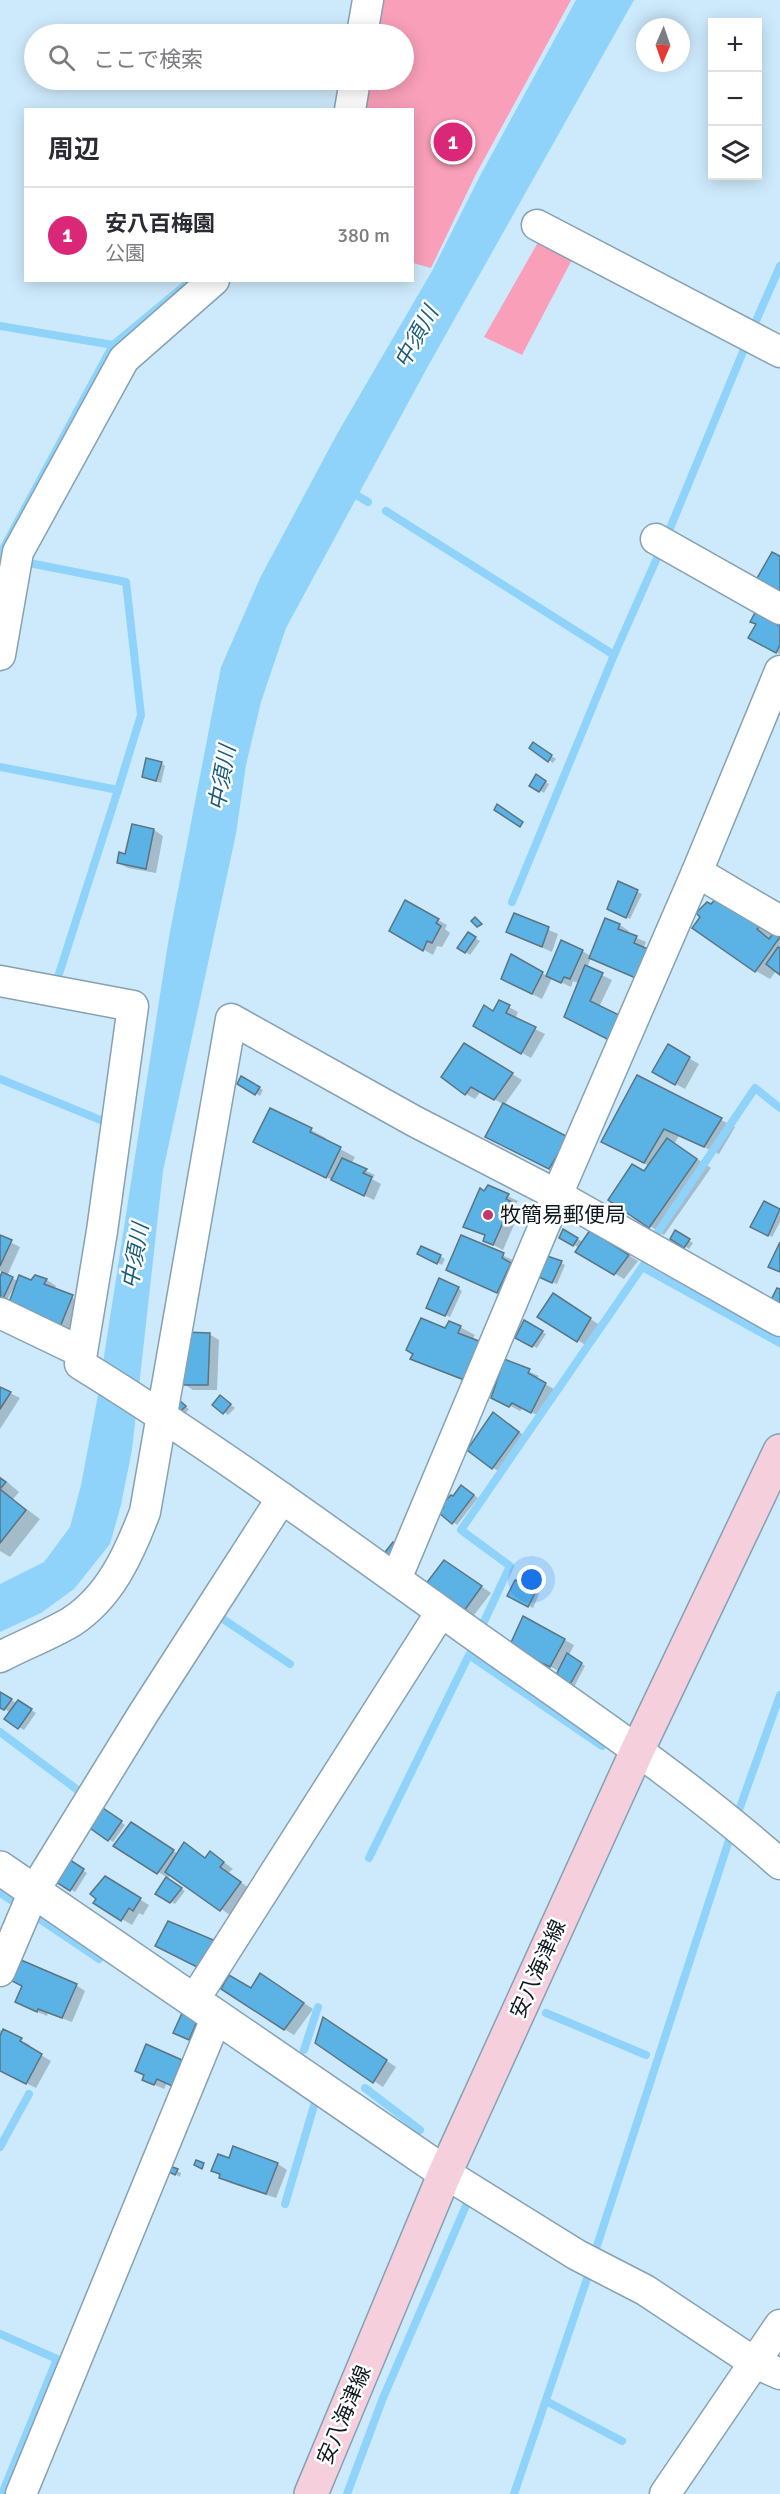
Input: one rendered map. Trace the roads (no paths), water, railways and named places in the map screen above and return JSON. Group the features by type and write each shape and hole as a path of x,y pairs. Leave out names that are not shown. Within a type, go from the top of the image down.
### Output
{"main road":[{"name":"安八海津線","path":"311,2494 445,2173 637,1751 780,1450"}],"street":[{"path":"364,24 368,0"},
{"path":"350,108 353,90"},
{"path":"537,225 780,352"},
{"path":"0,655 18,552 124,359 212,282"},
{"path":"657,539 780,609"},
{"path":"396,1580 557,1195 698,872 780,671"},
{"path":"698,872 780,921"},
{"path":"0,981 133,1006 102,1231 88,1363"},
{"path":"0,1657 71,1621 95,1602 114,1578 130,1551 145,1512 151,1408 231,1019 414,1121 557,1195 780,1321"},
{"path":"0,1312 88,1363 282,1498 637,1751 735,1824 780,1864"},
{"path":"0,1971 34,1891 143,1714 282,1498"},
{"path":"21,2494 205,2008 441,1612"},
{"path":"0,1868 445,2173 577,2255 645,2290 767,2368"},
{"path":"665,2494 767,2368 780,2325"}],"water":[{"name":"中須川","path":"576,0 634,0 427,368 286,628 261,702 246,765 236,834 163,1171 132,1450 121,1505 110,1544 74,1589 41,1613 0,1632 0,1584 44,1562 70,1527 81,1485 98,1395 169,937 221,667 260,578 337,434 432,271 481,174"}],"waterway":[{"path":"752,330 780,266"},
{"path":"0,565 3,549 113,345 189,282"},
{"path":"0,326 113,345"},
{"path":"666,538 747,342"},
{"path":"351,492 368,502"},
{"path":"386,511 614,655 661,549"},
{"path":"29,563 126,582 141,715 118,790"},
{"path":"512,902 614,655"},
{"path":"0,767 118,790 58,977"},
{"path":"0,1079 103,1121"},
{"path":"656,1235 755,1088 780,1108"},
{"path":"481,1628 510,1566 461,1530 647,1260"},
{"path":"644,1268 780,1343"},
{"path":"220,1617 290,1664"},
{"path":"369,1858 469,1655 602,1746"},
{"path":"738,1813 780,1695"},
{"path":"0,1732 83,1794 81,1796"},
{"path":"594,2255 732,1831"},
{"path":"0,1893 19,1905"},
{"path":"35,1916 99,1959"},
{"path":"304,2050 318,2007"},
{"path":"546,2013 646,2055"},
{"path":"365,2088 420,2130"},
{"path":"0,2147 29,2094"},
{"path":"285,2204 316,2099"},
{"path":"347,2494 383,2398 468,2201 474,2200"},
{"path":"514,2494 589,2273"},
{"path":"0,2334 57,2359 2,2494"},
{"path":"546,2401 622,2441"}],"place":[{"name":"安八百梅園","path":"453,142"},
{"name":"牧簡易郵便局","path":"488,1215"}]}
